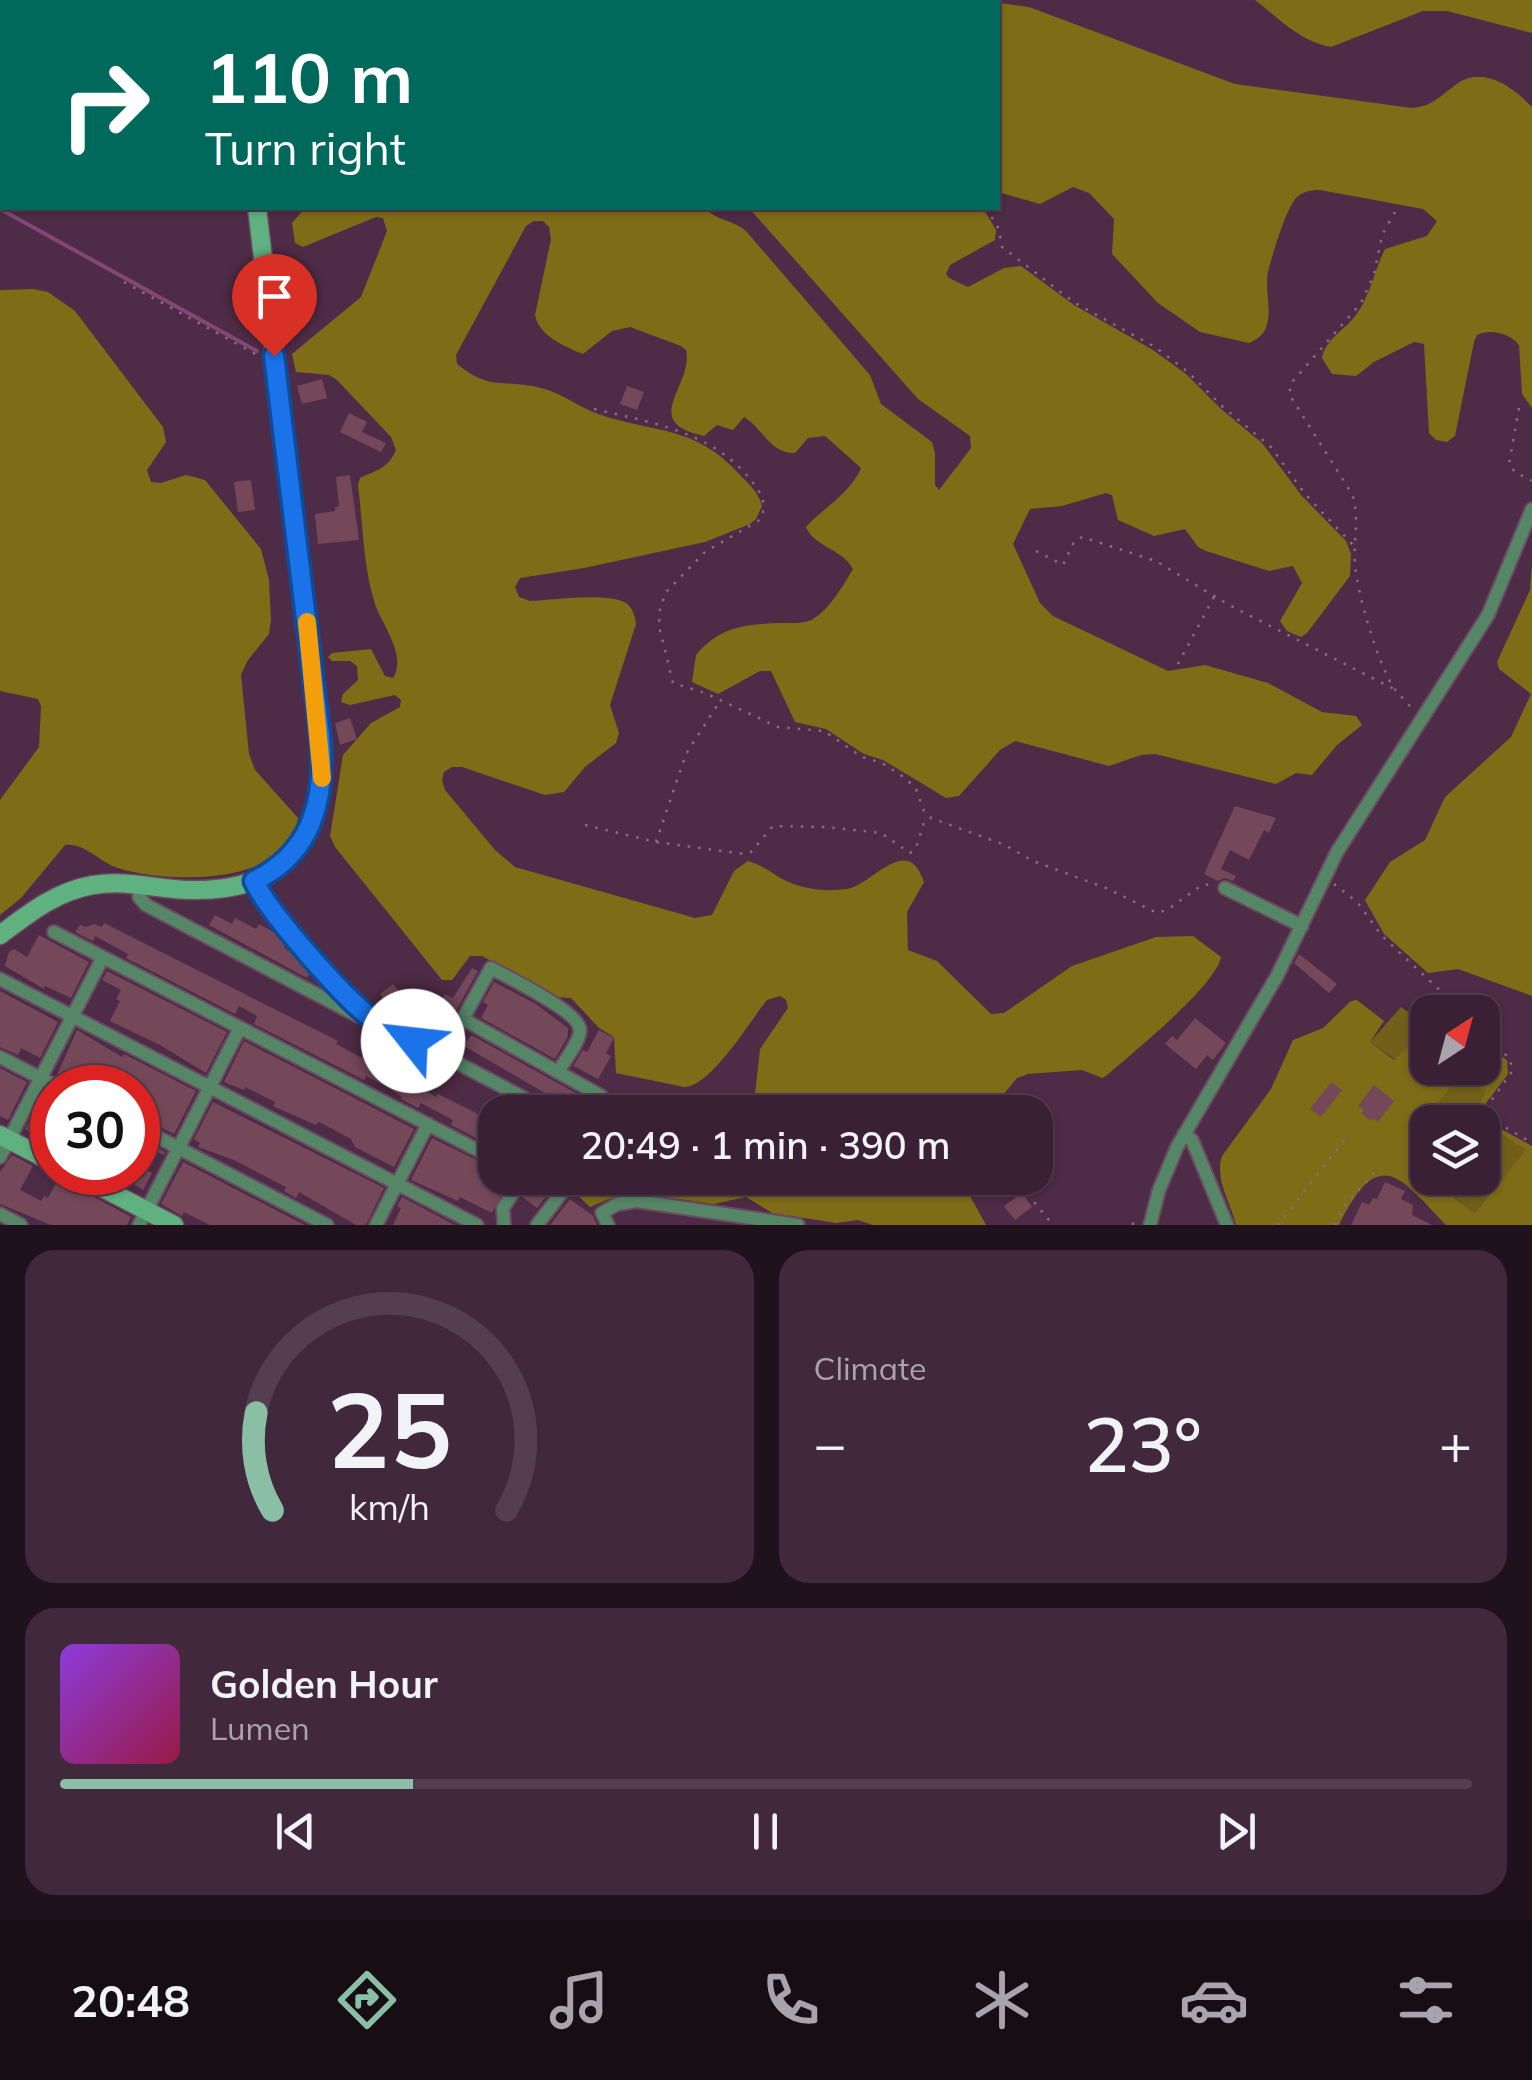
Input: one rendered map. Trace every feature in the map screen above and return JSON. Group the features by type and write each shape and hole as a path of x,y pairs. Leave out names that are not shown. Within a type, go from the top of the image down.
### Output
{"street":[{"path":"0,935 48,900 75,888 104,883 216,890 254,881 283,864 308,834 320,798 322,777 318,715 257,210"},
{"path":"1150,1225 1164,1175 1184,1134 1268,992 1344,840 1488,615 1532,509"},
{"path":"254,881 296,938 363,1010 383,1025 518,1095"},
{"path":"141,885 140,897 146,904 358,1016 363,1010"},
{"path":"1225,888 1302,926"},
{"path":"54,932 478,1150"},
{"path":"47,1065 103,957"},
{"path":"442,1056 491,968 558,1005 580,1028 558,1072"},
{"path":"0,979 477,1225"},
{"path":"463,1019 599,1095"},
{"path":"142,1218 240,1028"},
{"path":"0,1056 30,1072"},
{"path":"30,1096 3,1144 30,1154"},
{"path":"376,1225 428,1124"},
{"path":"1184,1134 1192,1140 1227,1225"},
{"path":"160,1139 327,1225"},
{"path":"107,1195 142,1218 174,1225"},
{"path":"504,1225 502,1208 511,1195"},
{"path":"537,1225 560,1195"},
{"path":"608,1225 602,1213 617,1204 637,1201 798,1225"},
{"path":"0,1214 21,1225"}],"path":[{"path":"987,210 999,229 1002,247 1075,302 1154,347 1188,372 1271,447 1304,494 1354,545"},
{"path":"1395,212 1382,235 1374,275 1361,302 1290,388 1290,400 1352,494 1357,513 1354,545 1360,594 1395,690"},
{"path":"124,282 261,358 274,356"},
{"path":"1519,408 1509,464 1514,472 1532,481"},
{"path":"594,409 679,431 718,448 763,498 763,514 758,522 705,552 672,584 660,608 659,626 670,679 678,686 778,727 824,731 911,783 927,815 1157,912 1202,885 1218,884 1225,888"},
{"path":"1036,550 1063,565 1074,542 1087,538 1156,562 1395,690 1420,723"},
{"path":"1178,664 1215,596"},
{"path":"656,842 686,754 720,700"},
{"path":"585,825 656,842 748,854 769,828 782,824 881,833 910,853 916,848 927,815"},
{"path":"1324,878 1358,903 1382,936 1445,995"},
{"path":"1500,1049 1509,1058 1513,1070 1488,1105 1488,1117 1532,1142"},
{"path":"1278,1225 1346,1138"},
{"path":"1335,1225 1346,1204 1374,1173"},
{"path":"1028,1195 1053,1225"}],"shaded area":[{"path":"1255,0 1532,0 1532,33 1447,11 1423,11 1331,47 1300,35"},
{"path":"1000,3 1029,7 1235,84 1412,108 1430,103 1464,80 1496,80 1532,107 1532,408 1522,394 1519,345 1500,333 1477,335 1455,436 1447,442 1436,440 1429,433 1424,344 1414,342 1356,376 1332,374 1322,358 1327,345 1361,307 1385,249 1427,236 1437,221 1423,209 1320,190 1297,197 1284,221 1268,272 1268,322 1259,338 1249,343 1200,332 1158,303 1112,254 1114,219 1089,193 1073,187 1040,204 1000,193"},
{"path":"303,210 707,210 746,231 870,375 881,404 932,442 935,485 939,490 971,448 970,436 918,399 751,210 984,210 996,230 995,240 950,265 946,274 949,278 968,287 1004,268 1021,266 1074,305 1153,350 1186,374 1262,443 1302,496 1346,541 1351,554 1350,576 1301,637 1287,631 1280,621 1302,583 1293,566 1269,571 1206,551 1198,547 1185,529 1154,536 1118,520 1112,495 1106,493 1062,506 1030,509 1013,544 1040,603 1053,616 1168,671 1205,665 1268,683 1322,712 1356,716 1362,725 1337,745 1312,775 1296,773 1276,784 1155,754 1109,766 1015,741 1000,750 959,796 946,798 826,729 795,722 771,671 760,671 718,694 692,682 696,655 725,632 769,623 806,622 830,603 853,569 806,527 844,493 861,468 825,436 808,438 795,453 779,449 744,417 733,430 717,425 704,436 685,430 674,422 671,412 686,363 686,350 681,346 630,327 612,331 583,354 553,339 535,315 551,239 549,227 543,221 534,221 526,226 456,355 457,364 487,381 545,389 593,412 689,438 723,458 754,489 762,506 750,524 705,542 520,578 515,587 519,597 530,601 606,598 626,603 632,610 636,624 610,705 619,733 616,743 585,767 564,792 545,795 462,767 444,772 442,780 445,790 495,850 515,867 695,918 712,915 734,871 748,861 791,883 830,890 856,886 888,865 908,861 924,882 907,912 908,950 937,961 991,1014 1004,1013 1072,966 1156,937 1193,936 1221,957 1204,985 1102,1078 1082,1070 1028,1074 1017,1078 1003,1095 755,1095 760,1049 788,1008 780,996 767,1000 706,1077 684,1087 616,1073 614,1037 599,1028 571,998 555,997 482,956 470,956 452,980 442,980 330,836 343,755 371,723 400,707 401,700 395,695 350,705 341,702 343,694 358,680 357,666 328,657 332,653 371,649 385,676 393,678 397,669 396,651 371,590 358,485 360,478 385,465 396,450 391,437 337,380 329,375 296,372 292,354 361,297 387,231 383,218 376,217 303,247 295,243 292,223"},
{"path":"0,290 48,292 75,311 163,427 166,442 147,470 151,482 186,475 205,480 261,549 269,580 271,620 269,634 241,675 249,754 255,770 298,818 290,841 273,857 224,875 142,874 113,866 80,847 65,845 21,898 0,915 0,800 39,747 41,706 38,699 0,691"},
{"path":"1532,563 1532,996 1458,969 1428,973 1384,934 1365,900 1390,862 1425,840 1445,797 1511,737 1531,694 1499,669 1497,662 1530,590"},
{"path":"1357,1000 1384,1021 1370,1042 1394,1060 1410,1044 1410,1085 1453,1085 1436,1105 1410,1105 1410,1189 1390,1176 1378,1176 1353,1199 1339,1225 1236,1225 1222,1182 1222,1156 1271,1089 1293,1040 1323,1028 1351,1001"},
{"path":"1401,1007 1410,1013 1410,1045 1397,1061 1370,1042"},
{"path":"1500,1055 1507,1060 1508,1074 1500,1085"},
{"path":"1452,1085 1478,1085 1487,1092 1482,1105 1436,1105"},
{"path":"1477,1085 1500,1085 1486,1103 1479,1105 1486,1092"},
{"path":"1500,1128 1532,1146 1532,1225 1446,1225 1417,1195 1451,1195 1475,1213 1490,1195 1500,1195 1500,1182 1526,1150 1500,1133"},
{"path":"1500,1134 1527,1150 1500,1183"},
{"path":"577,1195 626,1195 614,1197 590,1207"},
{"path":"651,1195 969,1195 986,1225 873,1225 858,1220 836,1223 772,1213 746,1197 714,1204"},
{"path":"1452,1195 1490,1195 1475,1213"}],"building":[{"path":"322,379 327,398 302,404 297,386"},
{"path":"627,386 644,392 637,410 620,404"},
{"path":"349,413 367,422 362,432 386,443 381,452 340,432"},
{"path":"350,475 359,540 318,544 315,514 335,511 339,506 336,477"},
{"path":"251,480 255,510 238,512 234,482"},
{"path":"350,718 357,739 340,745 335,723"},
{"path":"1235,806 1276,818 1269,833 1264,830 1249,860 1230,850 1221,869 1236,876 1233,881 1218,881 1204,874"},
{"path":"215,915 232,924 235,918 256,929 259,924 283,937 287,942 284,948 311,970 307,978 209,925"},
{"path":"104,923 338,1041 336,1044 362,1058 363,1055 406,1074 404,1078 436,1097 438,1094 476,1113 478,1139 421,1103 418,1108 366,1076 364,1080 254,1024 257,1016 239,1006 235,1014 126,958 128,954 95,936 93,941 75,932 80,925 102,927"},
{"path":"39,935 89,962 71,998 45,986 44,989 5,966 9,952 14,949 27,957"},
{"path":"1299,954 1337,984 1329,993 1294,963"},
{"path":"472,968 478,971 442,1036 422,1025 445,994 453,998"},
{"path":"107,971 227,1032 206,1073 110,1021 121,990 102,980"},
{"path":"494,982 536,1004 568,1028 568,1036 555,1059 481,1018 488,1005 483,1002"},
{"path":"393,984 408,1002 395,1012 380,994"},
{"path":"0,991 58,1022 40,1058 21,1048 18,1055 0,1047"},
{"path":"1195,1018 1226,1043 1213,1060 1207,1055 1196,1069 1165,1044 1172,1036 1177,1040"},
{"path":"77,1030 122,1057 124,1054 145,1065 61,1065"},
{"path":"599,1030 614,1038 606,1053 611,1056 598,1079 572,1068"},
{"path":"471,1035 579,1095 548,1095 464,1046"},
{"path":"244,1041 414,1129 394,1167 355,1147 351,1139 323,1124 316,1125 273,1106 275,1102 245,1087 244,1090 224,1082"},
{"path":"0,1068 27,1082 8,1120 0,1116"},
{"path":"160,1072 196,1091 174,1134 160,1127"},
{"path":"1331,1082 1342,1090 1321,1117 1310,1109"},
{"path":"1374,1085 1394,1101 1378,1122 1361,1113 1364,1110 1358,1106"},
{"path":"213,1102 384,1188 366,1225 356,1225 299,1192 296,1198 284,1191 286,1187 234,1160 198,1147 200,1143 194,1139"},
{"path":"432,1138 478,1161 478,1195 501,1195 492,1213 411,1180"},
{"path":"12,1155 30,1164 20,1190 41,1201 50,1195 90,1195 131,1217 127,1225 51,1225 0,1204 0,1172"},
{"path":"183,1162 305,1225 210,1225 184,1212 182,1216 161,1204"},
{"path":"1385,1182 1405,1191 1401,1199 1413,1205 1412,1215 1432,1225 1351,1225 1362,1202 1369,1205 1373,1198 1377,1199"},
{"path":"523,1195 547,1195 537,1208"},
{"path":"1023,1195 1032,1207 1015,1220 1004,1206"},
{"path":"402,1197 455,1225 393,1225"},
{"path":"570,1199 593,1216 597,1225 550,1225"}],"waterway":[{"path":"2,210 257,351"}],"slow traffic":[{"path":"307,622 322,778"}],"route":[{"path":"274,356 322,777 320,798 308,834 283,864 254,881 308,952 359,1007 413,1041"}]}
